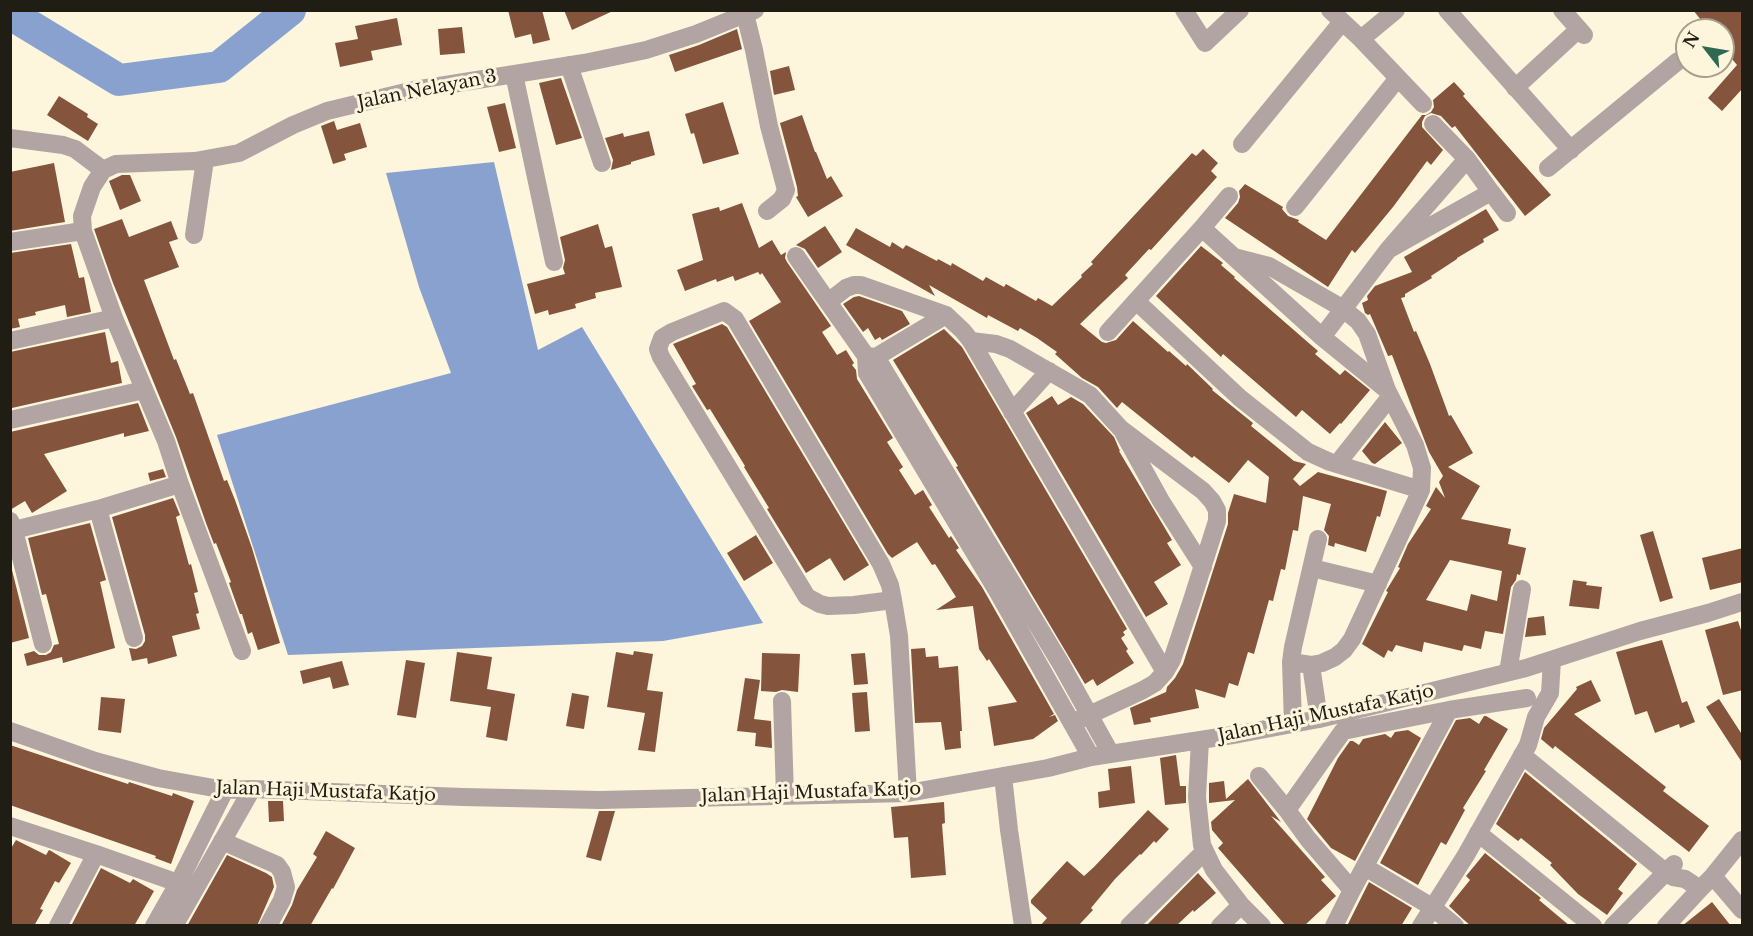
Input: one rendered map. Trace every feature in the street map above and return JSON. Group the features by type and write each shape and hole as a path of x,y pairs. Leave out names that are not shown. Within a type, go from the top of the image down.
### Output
{"street":[{"path":"1184,10 1205,43 1240,10"},
{"path":"1361,39 1396,10"},
{"path":"1447,10 1571,150"},
{"path":"1515,87 1581,32 1562,10"},
{"path":"748,12 769,126 786,190 782,199 767,211"},
{"name":"Jalan Nelayan 3","path":"103,170 116,164 205,160 239,153 293,125 327,111 414,90 646,50 696,34 748,12"},
{"path":"1242,144 1336,16 1423,104"},
{"path":"1548,168 1675,63"},
{"path":"568,65 602,163"},
{"path":"514,74 554,262"},
{"path":"1295,207 1398,78"},
{"path":"1433,124 1467,159 1507,213"},
{"path":"10,138 63,145 75,149 103,170 92,187 82,216 83,231 114,318 166,441 242,651"},
{"path":"1322,337 1388,250 1467,159"},
{"path":"194,235 205,160"},
{"path":"1388,250 1491,192"},
{"path":"1108,332 1229,196"},
{"path":"1202,228 1322,337 1388,393"},
{"path":"10,242 83,231"},
{"path":"796,256 870,362 1061,664 1111,754"},
{"path":"1234,257 1269,266 1342,308 1358,321 1367,334 1388,393 1415,445 1422,468 1421,490 1352,639 1344,650 1322,663 1311,665 1291,662"},
{"path":"828,302 846,288 861,285 946,315 971,341 1165,672"},
{"path":"1136,301 1240,398 1308,452 1318,458 1421,490"},
{"path":"893,600 828,606 807,597 661,357 658,349 662,338 724,311 735,319 887,575 893,600 899,636 908,793"},
{"path":"870,362 946,315"},
{"path":"10,341 114,318"},
{"path":"971,341 996,344 1010,349 1090,395 1121,429 1188,479 1212,501 1217,510 1218,521 1172,660 1165,672 1155,683 1143,690 1072,723"},
{"path":"870,362 1091,757"},
{"path":"1012,412 1049,371"},
{"path":"10,420 144,390"},
{"path":"1337,464 1388,393"},
{"path":"1121,429 1161,501 1203,567"},
{"path":"43,644 12,526 98,509 180,484"},
{"path":"98,509 135,638"},
{"path":"1293,724 1291,662 1293,647 1318,539"},
{"path":"1312,568 1378,584"},
{"path":"1522,589 1517,670 1536,717"},
{"name":"Jalan Haji Mustafa Katjo","path":"10,731 95,761 158,778 225,790 252,789 554,800 908,793 1048,768 1091,757 1319,719 1517,670 1640,631 1743,602"},
{"path":"1421,926 1467,855 1525,750 1536,717 1550,693 1552,660"},
{"path":"1311,665 1319,719"},
{"path":"1287,810 1341,732 1449,710 1527,698"},
{"path":"783,701 785,796"},
{"path":"1334,926 1449,710"},
{"path":"1200,740 1197,797 1204,852 1214,870 1241,905 1262,926"},
{"path":"1525,750 1670,868 1680,869 1693,884"},
{"path":"1003,776 1023,926"},
{"path":"1259,776 1308,839 1352,890"},
{"path":"154,926 222,841 252,789"},
{"path":"174,926 187,885 225,790"},
{"path":"10,826 187,885"},
{"path":"1478,833 1593,926"},
{"path":"1666,926 1693,884 1713,876 1743,840"},
{"path":"222,841 277,865 282,872 286,887 282,900 268,926"},
{"path":"1129,926 1204,852"},
{"path":"58,926 96,854"},
{"path":"1365,867 1432,907 1455,926"},
{"path":"1613,926 1670,868"},
{"path":"1713,876 1743,910"},
{"path":"1220,926 1241,905"}],"water":[{"path":"494,162 538,350 582,327 763,623 663,641 288,655 217,435 451,373 419,287 386,173"}],"building":[{"path":"508,10 542,10 550,40 533,44 531,34 515,38"},
{"path":"564,10 615,10 572,30"},
{"path":"1693,10 1743,10 1743,88 1722,111 1708,98 1726,78 1735,78 1737,65 1735,63 1735,18 1699,18"},
{"path":"397,18 402,45 371,51 373,60 340,67 335,43 358,39 355,26"},
{"path":"462,27 465,53 440,55 438,29"},
{"path":"737,29 742,49 675,72 669,55"},
{"path":"789,66 795,90 774,95 770,71"},
{"path":"561,78 582,138 556,145 539,83"},
{"path":"1454,82 1465,94 1463,96 1551,195 1525,216 1455,126 1452,128 1441,116 1431,113 1425,116 1422,127 1443,150 1431,165 1427,161 1355,253 1352,250 1328,287 1225,218 1238,203 1239,191 1245,184 1283,207 1282,209 1288,216 1299,220 1298,222 1326,240 1422,115 1431,112 1434,107 1433,100"},
{"path":"59,96 88,114 87,117 98,124 88,141 47,115"},
{"path":"723,102 739,154 703,164 694,133 691,134 685,114"},
{"path":"505,103 516,148 499,152 487,107"},
{"path":"802,115 827,179 831,176 843,196 808,217 796,197 798,196 797,187 780,123"},
{"path":"334,121 337,130 360,123 367,147 344,154 346,160 333,164 321,126"},
{"path":"649,131 655,155 611,170 613,160 605,138 623,133 624,137"},
{"path":"1203,149 1218,163 1211,171 1217,177 1151,250 1149,249 1125,275 1128,278 1080,324 1106,343 1116,340 1133,321 1168,352 1186,366 1187,364 1212,390 1253,423 1251,426 1294,461 1306,464 1293,479 1300,486 1318,472 1387,491 1380,517 1377,516 1366,552 1335,543 1334,547 1328,545 1329,536 1324,530 1331,504 1303,496 1298,531 1293,530 1285,570 1281,569 1273,601 1269,600 1254,654 1248,652 1238,686 1229,683 1225,698 1195,689 1199,708 1150,718 1151,722 1134,725 1130,708 1166,692 1183,664 1228,524 1228,513 1234,494 1266,503 1269,477 1248,460 1229,483 1194,456 1192,458 1122,402 1117,408 1098,387 1082,378 1055,354 1057,352 1037,338 1020,328 1018,331 988,315 987,318 929,285 935,296 846,245 856,228 890,247 892,242 903,249 906,245 937,261 938,259 951,266 952,263 983,281 986,277 1004,287 1006,284 1036,301 1038,298 1052,306 1082,277 1081,275 1093,264 1091,262 1192,153 1196,156"},
{"path":"54,163 65,222 10,231 10,172"},
{"path":"122,175 130,175 141,201 120,210 109,181"},
{"path":"742,203 759,248 772,240 781,255 786,252 787,262 831,326 822,332 837,355 846,350 854,363 852,365 856,370 857,379 893,438 887,442 903,467 899,470 915,495 923,490 932,505 929,507 949,538 951,536 959,548 956,550 982,587 1054,714 1049,717 1055,715 1058,721 1033,739 994,746 988,707 1017,702 989,659 987,661 979,649 973,606 936,610 956,597 935,564 932,565 917,542 892,558 888,554 749,321 781,302 762,273 760,275 758,272 735,281 733,276 717,282 716,279 685,291 677,270 703,260 692,214 719,207 720,211"},
{"path":"1486,209 1499,230 1401,298 1430,364 1449,416 1451,415 1473,453 1448,467 1480,486 1461,519 1511,529 1508,544 1526,548 1520,575 1517,574 1511,587 1503,634 1485,631 1481,649 1464,645 1462,651 1424,642 1422,652 1396,645 1392,652 1388,650 1384,658 1362,644 1388,592 1386,591 1400,568 1398,567 1408,544 1431,509 1426,506 1436,487 1445,498 1439,482 1443,476 1429,452 1392,355 1388,356 1370,314 1365,313 1362,303 1368,300 1367,296 1375,286 1412,272 1404,257","holes":["1450,560 1502,571 1497,601 1471,594 1467,611 1426,600"]},
{"path":"122,219 129,237 171,221 178,239 169,242 179,267 144,280 174,360 176,359 190,394 193,393 224,481 227,480 235,500 252,548 280,643 258,650 252,632 248,634 229,583 231,582 206,523 176,437 113,283 94,229"},
{"path":"598,224 605,248 612,246 622,287 595,293 596,298 575,304 576,308 549,315 548,310 535,314 527,284 565,274 563,268 565,260 560,237"},
{"path":"825,226 842,252 818,268 805,249 796,245"},
{"path":"71,244 79,278 84,277 91,312 67,317 65,305 35,312 36,315 18,319 20,327 10,329 10,253"},
{"path":"1201,246 1223,263 1221,265 1234,278 1318,351 1315,354 1340,375 1345,370 1370,390 1330,434 1302,410 1296,417 1223,354 1221,357 1156,296"},
{"path":"859,296 902,311 910,324 882,340 880,337 875,340 868,328 863,332 843,304"},
{"path":"722,324 727,327 869,565 844,581 830,558 806,573 767,509 769,508 745,466 710,409 707,410 692,386 696,384 673,344"},
{"path":"944,329 962,347 1127,629 1121,638 1134,663 1097,686 1093,679 1085,684 956,467 958,466 893,360"},
{"path":"105,332 111,363 118,361 122,383 12,408 10,352"},
{"path":"1052,396 1058,405 1071,397 1083,404 1114,437 1119,451 1172,540 1167,543 1181,565 1154,582 1168,604 1146,617 1026,413"},
{"path":"138,403 149,431 124,437 124,433 44,454 67,491 32,513 25,501 10,510 10,432"},
{"path":"1385,422 1402,443 1375,464 1362,451"},
{"path":"163,469 166,477 150,481 148,473"},
{"path":"173,498 180,515 176,517 198,592 194,593 200,629 172,636 177,656 148,664 147,658 132,661 129,648 136,649 142,646 145,635 112,517"},
{"path":"90,523 106,580 100,582 115,648 63,663 62,657 27,666 24,654 34,651 39,655 46,655 51,652 54,645 59,644 46,594 42,595 28,538"},
{"path":"1653,531 1673,598 1660,602 1640,535"},
{"path":"756,535 773,563 744,581 727,553"},
{"path":"1743,548 1743,582 1710,590 1702,558"},
{"path":"10,562 29,638 10,643"},
{"path":"1573,580 1587,582 1586,585 1602,587 1599,609 1569,606"},
{"path":"1544,616 1546,635 1525,637 1528,618"},
{"path":"1738,621 1743,636 1743,690 1723,695 1705,630"},
{"path":"1662,640 1682,703 1687,701 1695,722 1680,728 1679,724 1655,733 1647,711 1635,715 1616,652"},
{"path":"925,648 926,657 938,656 939,668 958,666 961,748 945,750 941,722 915,723 911,649"},
{"path":"634,651 653,654 647,690 663,692 655,752 638,750 645,713 607,707 616,652 633,655"},
{"path":"457,652 492,657 487,689 515,694 507,741 486,737 491,707 450,701"},
{"path":"762,653 800,654 798,692 761,691"},
{"path":"865,653 868,684 854,685 851,654"},
{"path":"406,660 425,663 416,718 397,715"},
{"path":"342,661 349,685 333,689 330,677 303,684 300,671"},
{"path":"745,678 760,680 754,719 771,721 772,748 755,746 756,733 737,731"},
{"path":"1591,680 1601,701 1574,714 1666,787 1663,791 1709,826 1689,852 1555,746 1553,749 1541,739 1544,728 1577,689 1576,687"},
{"path":"867,692 870,731 855,732 852,693"},
{"path":"572,693 589,696 584,729 566,726"},
{"path":"101,697 125,699 121,733 98,730"},
{"path":"1719,699 1743,736 1743,764 1706,707"},
{"path":"1484,716 1508,729 1463,808 1465,810 1446,845 1441,842 1418,885 1380,863 1456,720 1470,718 1479,724"},
{"path":"1408,730 1421,738 1355,861 1331,848 1307,819 1338,758 1350,741 1359,745 1363,739 1385,734 1391,738 1395,732"},
{"path":"10,745 128,784 129,782 172,796 173,793 194,801 171,864 155,858 156,856 10,805"},
{"path":"1176,755 1180,786 1186,786 1186,803 1165,805 1160,758"},
{"path":"1131,766 1135,803 1099,808 1098,792 1110,790 1108,769"},
{"path":"1525,772 1637,864 1618,889 1623,893 1607,915 1578,894 1550,865 1552,863 1521,838 1518,841 1496,824"},
{"path":"1248,779 1281,822 1271,816 1325,877 1321,880 1336,896 1304,926 1286,926 1218,848 1223,843 1212,830 1211,822 1235,800 1209,803 1209,783 1224,781 1226,799"},
{"path":"268,801 283,801 284,821 269,822"},
{"path":"944,802 945,823 942,824 946,875 911,878 908,837 894,838 891,807"},
{"path":"1148,810 1169,829 1156,843 1154,841 1115,879 1091,908 1093,910 1078,926 1040,926 1047,918 1031,903 1031,900 1067,861 1084,876"},
{"path":"599,811 615,811 601,861 586,857"},
{"path":"326,831 355,848 310,926 281,926 297,890 317,857 313,854"},
{"path":"16,840 46,855 49,850 71,863 59,883 55,881 34,926 10,926 10,850"},
{"path":"1485,853 1541,898 1539,900 1570,926 1471,926 1464,920 1449,906 1470,880 1466,876"},
{"path":"227,855 272,877 274,887 257,926 187,926"},
{"path":"101,868 130,883 133,879 154,891 134,926 71,926"},
{"path":"1198,873 1216,893 1176,926 1146,926"},
{"path":"1369,882 1412,908 1401,926 1347,926"},
{"path":"1712,902 1731,926 1682,926"}],"waterway":[{"path":"10,12 119,80 219,67 290,10"}]}
